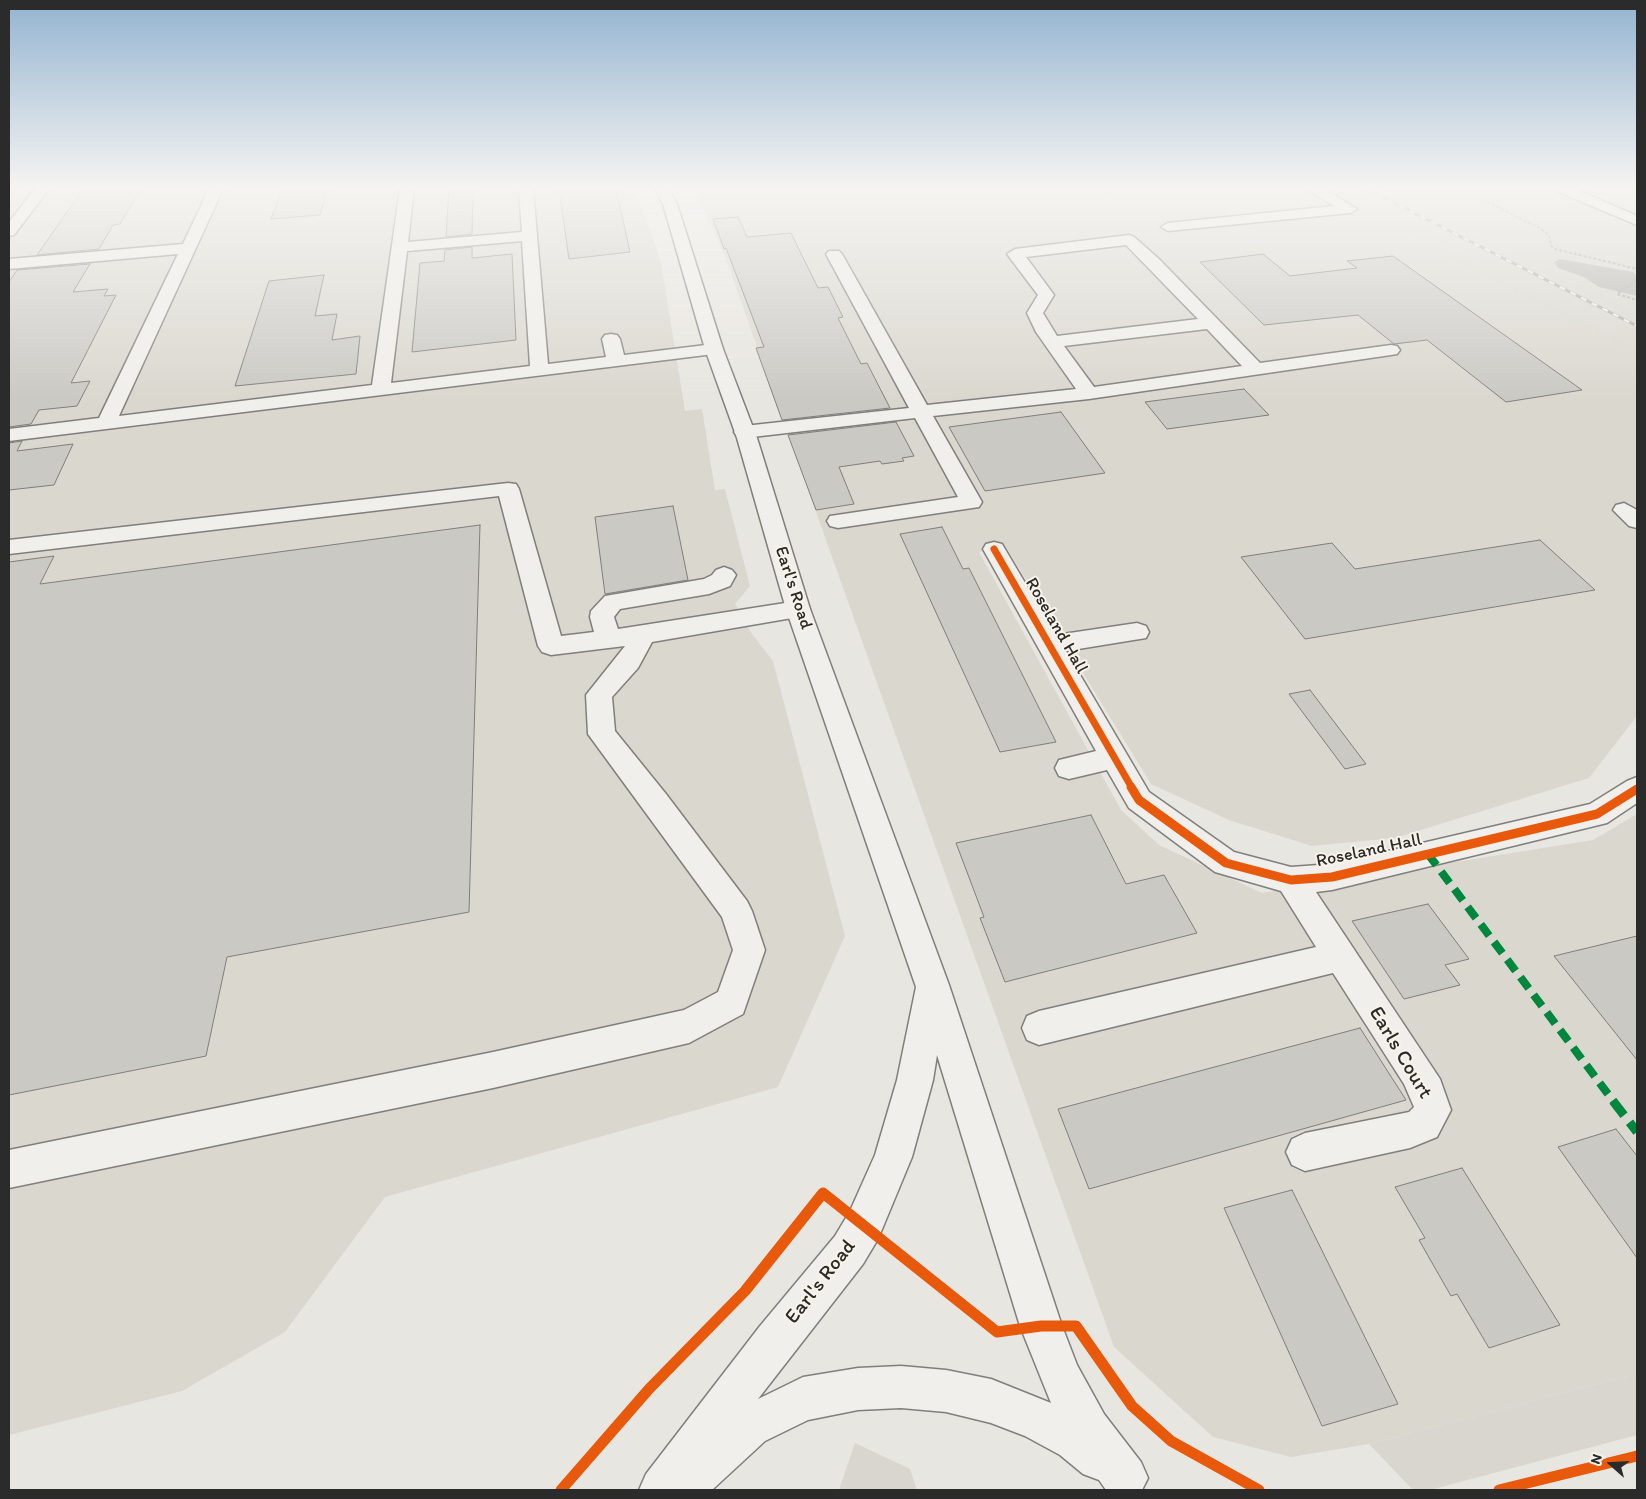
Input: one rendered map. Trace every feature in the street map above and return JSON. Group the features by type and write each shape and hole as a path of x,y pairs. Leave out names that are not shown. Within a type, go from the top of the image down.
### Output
{"main road":[{"path":"9,264 65,259"},
{"path":"106,423 183,259"},
{"path":"381,390 398,259"},
{"path":"531,259 539,371"},
{"name":"Earl's Road","path":"688,259 714,350 744,432 798,609 932,985 1041,1326 1060,1377 1088,1430 1130,1484"},
{"path":"837,259 971,502 838,521"},
{"path":"1019,259 1046,295 1035,313 1052,342 1089,393"},
{"path":"1149,259 1255,369"},
{"path":"1052,342 1211,322"},
{"path":"611,339 616,361"},
{"path":"9,435 714,350"},
{"path":"744,432 1089,393 1392,350"},
{"path":"9,548 508,489 551,646 644,635 798,609"},
{"name":"Roseland Hall","path":"994,548 1139,800 1226,863 1291,880 1332,877 1597,814 1637,789"},
{"path":"609,639 602,617 603,611 614,602 709,586 722,580 724,575"},
{"path":"1049,645 1137,632"},
{"path":"9,1169 493,1070 689,1026 731,1003 749,950 736,911 656,802 602,734 599,695 629,661 644,635"},
{"path":"1069,768 1114,758"},
{"name":"Earls Court","path":"1291,880 1416,1072 1427,1092 1433,1110 1424,1124 1410,1130 1305,1152"},
{"path":"1039,1028 1341,956"},
{"name":"Earl's Road","path":"662,1490 775,1341 849,1250 864,1225 895,1148 915,1080 932,985"},
{"path":"679,1490 750,1426 803,1399 858,1389 901,1387 946,1391 991,1401 1039,1420 1076,1439 1130,1484"}],"path":[{"path":"1600,259 1637,269"},
{"path":"1637,280 1617,294 1637,300"}],"shaded area":[{"path":"9,259 660,259 685,411 702,409 715,490 725,489 750,586 735,604 752,634 773,661 845,936 778,1087 385,1197 285,1332 182,1391 9,1435"},
{"path":"726,259 1514,259 1637,321 1637,716 1589,778 1395,838 1312,846 1229,820 1151,784 1006,547 979,552 1121,810 1159,845 1262,893 1593,840 1637,814 1637,1374 1369,1444 1291,1457 1213,1437 1114,1347"},
{"path":"1454,259 1465,259 1637,348 1637,354"},
{"path":"1513,259 1637,259 1637,321"},
{"path":"1560,259 1633,272 1637,277 1637,296 1599,287 1584,277 1558,268 1554,262"},
{"path":"1637,1374 1637,1435 1430,1490 1413,1490 1369,1444"},
{"path":"855,1443 910,1469 917,1490 839,1490"}],"building":[{"path":"444,259 512,259 516,340 412,352 420,263 444,261"},
{"path":"730,259 804,259 818,288 828,287 843,317 838,318 861,364 867,363 890,408 782,420 756,348 764,347"},
{"path":"1224,259 1269,259 1290,276 1357,268 1347,261 1397,259 1582,390 1506,402 1427,340 1394,344 1358,315 1264,325 1200,262"},
{"path":"90,264 73,292 108,289 104,296 116,295 71,383 90,381 77,406 39,410 31,424 9,427 9,282 17,270"},
{"path":"324,275 315,316 337,314 332,340 360,336 356,374 235,386 269,281"},
{"path":"1244,389 1269,415 1167,429 1145,402"},
{"path":"1061,412 1105,473 985,491 949,427"},
{"path":"896,422 914,456 902,458 904,461 882,464 880,461 839,467 854,504 816,510 788,435"},
{"path":"22,441 17,451 73,444 54,485 9,490 9,443"},
{"path":"673,506 688,580 605,594 595,517"},
{"path":"480,525 469,912 227,957 206,1056 9,1095 9,562 54,556 40,584"},
{"path":"942,527 963,569 969,568 1056,742 1000,752 900,534"},
{"path":"1540,540 1595,590 1305,639 1241,557 1332,543 1355,569"},
{"path":"1310,690 1366,764 1345,769 1289,694"},
{"path":"1091,815 1126,884 1164,875 1197,933 1005,982 980,918 984,917 956,843"},
{"path":"1428,904 1469,959 1445,965 1460,985 1404,999 1352,921"},
{"path":"1637,936 1637,1060 1554,956"},
{"path":"1360,1028 1406,1100 1089,1189 1058,1109"},
{"path":"1616,1129 1637,1156 1637,1258 1558,1147"},
{"path":"1462,1168 1560,1325 1489,1348 1457,1294 1451,1296 1419,1240 1425,1238 1395,1187"},
{"path":"1292,1190 1398,1404 1322,1426 1224,1208"}],"railway":[{"path":"1505,259 1637,326"}],"marked path":[{"path":"1428,854 1637,1132"}],"cycle path":[{"path":"994,549 1139,800 1226,863 1291,880 1332,877 1597,814 1637,789"},
{"path":"561,1490 649,1389 745,1291 823,1193 997,1332 1041,1326 1076,1326 1132,1406 1171,1441 1259,1490"},
{"path":"1499,1490 1637,1456"}]}
